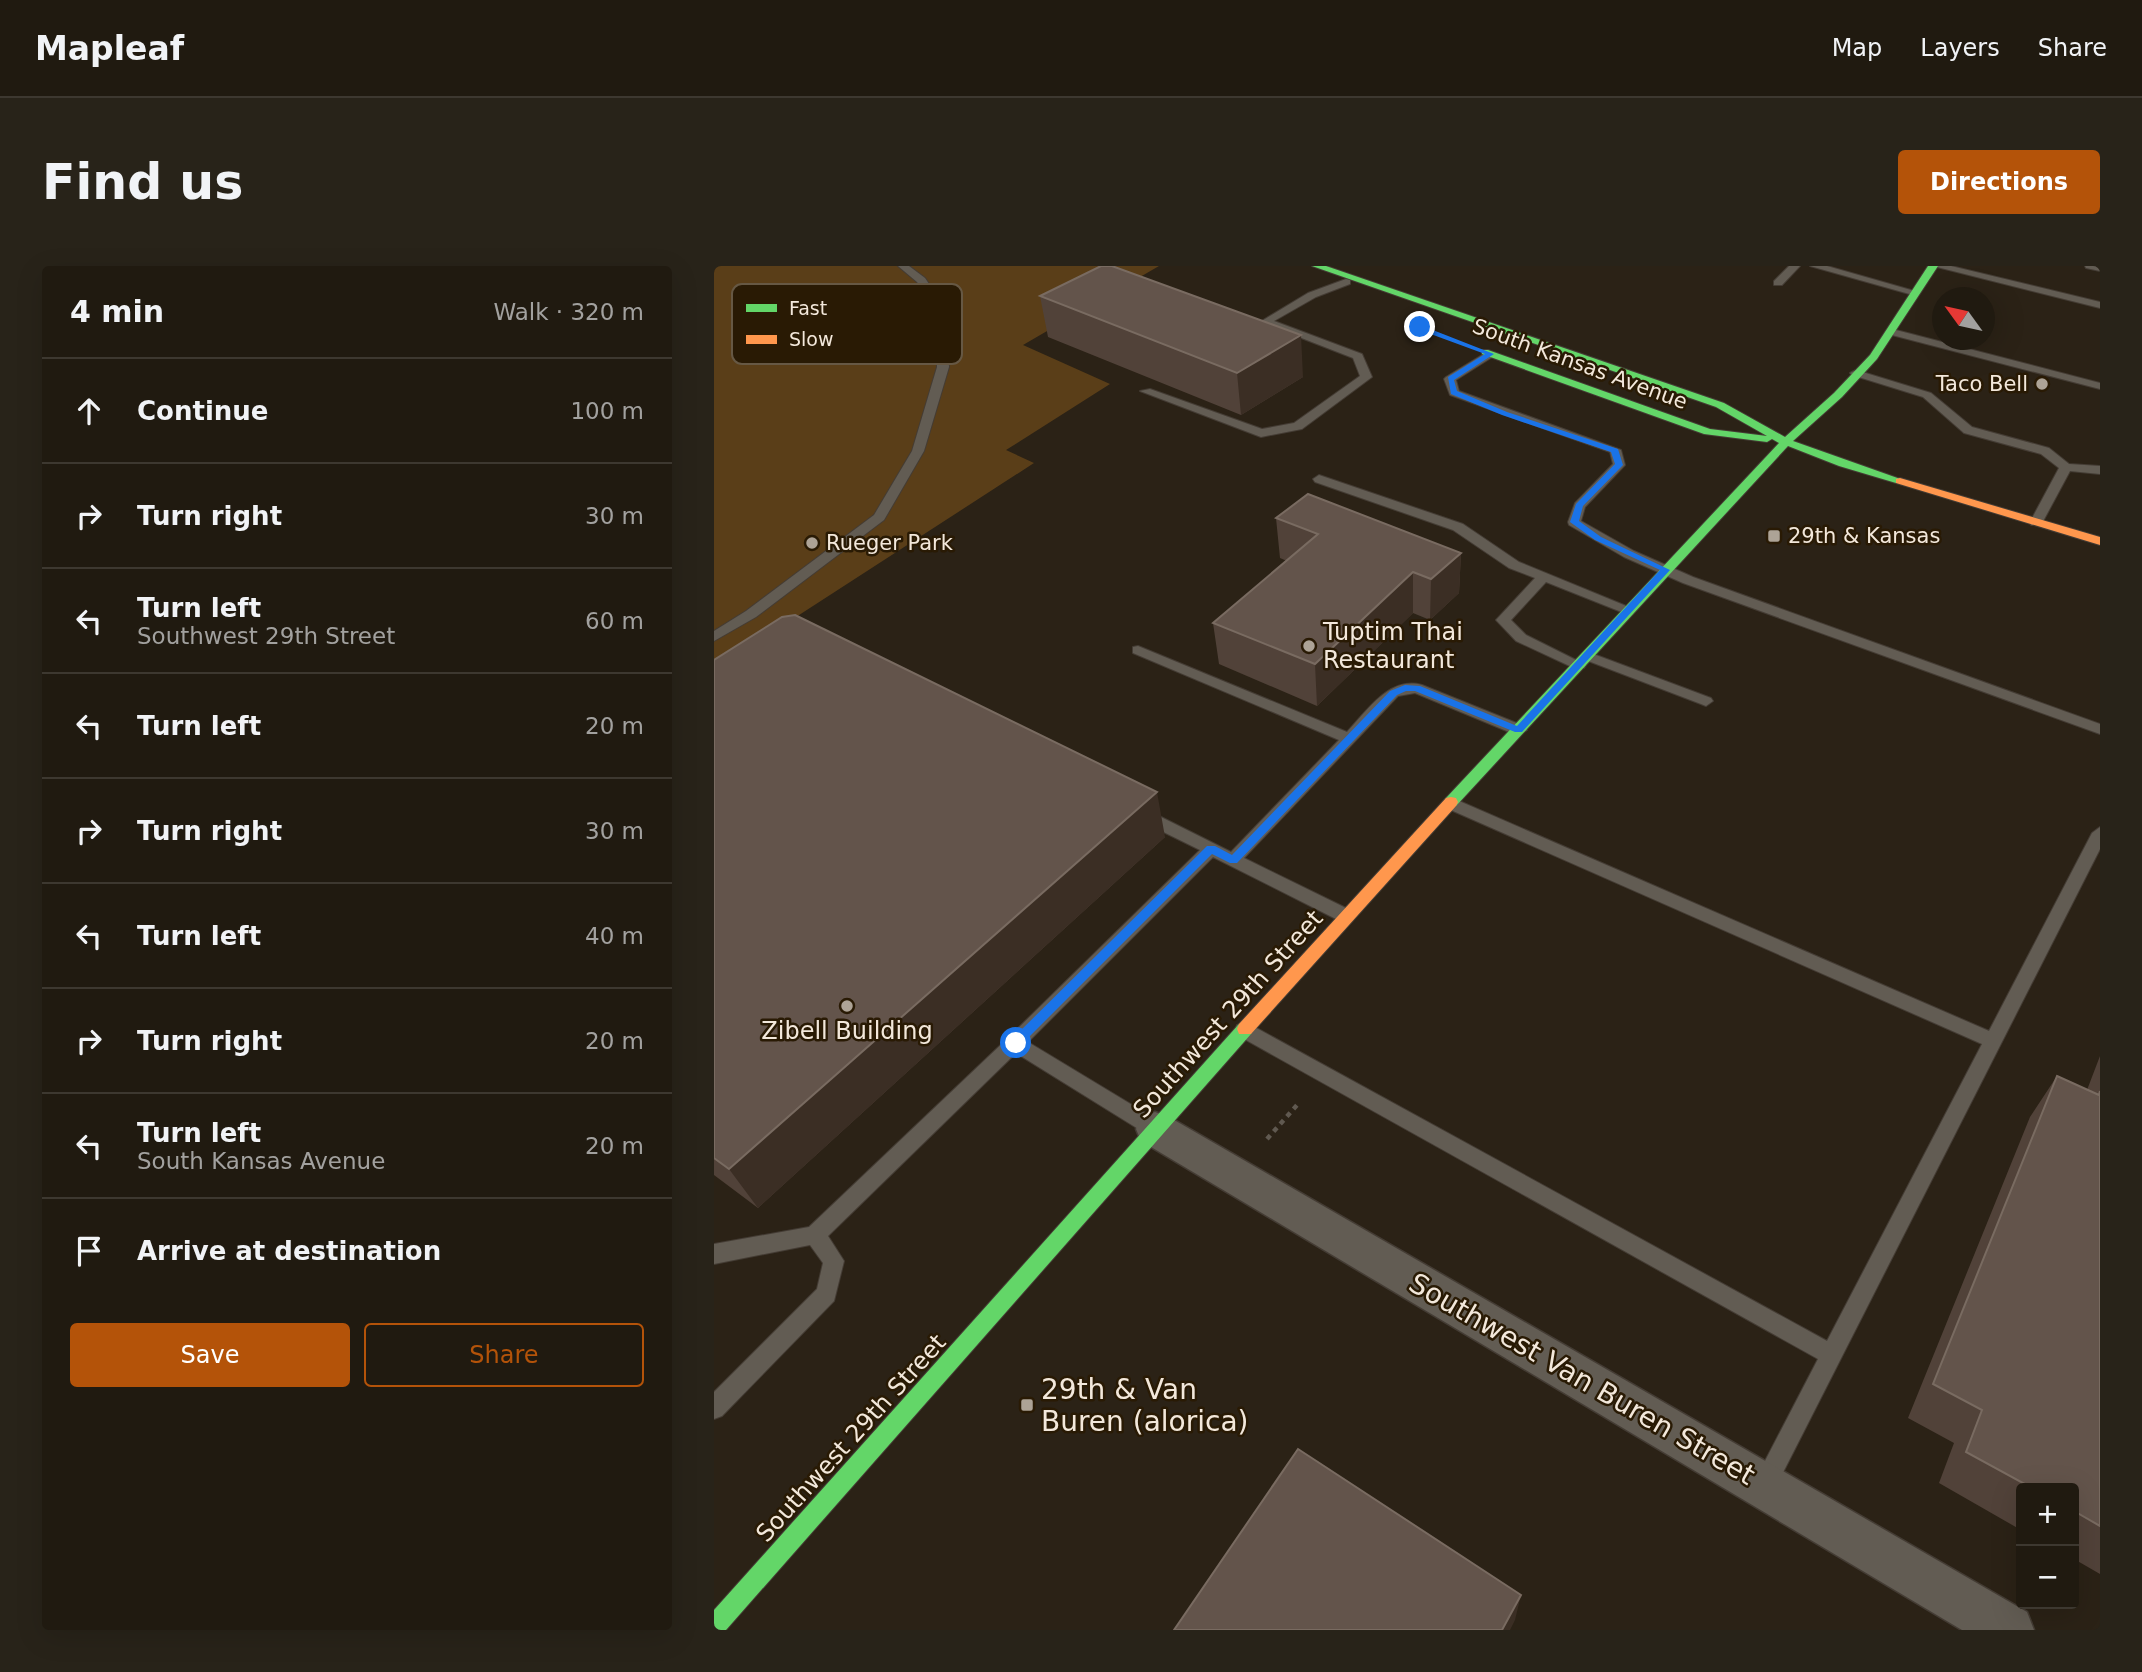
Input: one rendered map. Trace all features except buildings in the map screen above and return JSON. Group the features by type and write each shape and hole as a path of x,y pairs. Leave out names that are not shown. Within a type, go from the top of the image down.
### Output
{"main road":[{"name":"South Kansas Avenue","path":"1317,266 1376,303"},
{"name":"Southwest 29th Street","path":"714,1627 1346,916 1786,442 1828,406 1892,332 1913,292 1936,266"},
{"name":"South Kansas Avenue","path":"1340,278 1396,291 1720,405 1786,442 1843,464 2100,541"},
{"name":"South Kansas Avenue","path":"1471,347 1708,432 1786,442"}],"street":[{"name":"Southwest Van Buren Street","path":"1155,1129 2009,1630"}],"lane":[{"path":"903,266 924,284"},
{"path":"1778,283 1795,266"},
{"path":"1815,266 1913,292"},
{"path":"1936,266 2100,305"},
{"path":"2090,266 2100,268"},
{"path":"1265,322 1340,278"},
{"path":"1146,391 1261,433 1298,426 1366,377 1358,356 1252,318"},
{"path":"1892,332 2100,386"},
{"path":"1491,354 1450,379 1454,393 1615,450 1619,465 1579,506 1574,522 1598,538 1666,570 1790,618 2100,729"},
{"path":"714,637 751,614 879,517 918,451 943,364"},
{"path":"1856,373 1927,395 1968,430 2045,451 2066,467 2100,470"},
{"path":"2036,522 2066,467"},
{"path":"1319,479 1458,527 1514,565 1629,610"},
{"path":"1544,577 1503,620 1521,639 1706,701"},
{"path":"1138,650 1349,740"},
{"path":"1233,860 1393,693 1405,688 1417,688 1519,730"},
{"path":"1450,803 1993,1041"},
{"path":"1125,806 1346,916"},
{"path":"1764,1486 2100,833"},
{"path":"714,1254 815,1234 1016,1043 1211,849"},
{"path":"1244,1030 1831,1355"},
{"path":"1016,1043 1155,1129"},
{"path":"714,1408 826,1294 834,1261 815,1234"}],"path":[{"path":"1267,1139 1298,1104"}],"shaded area":[{"name":"Rueger Park","path":"714,266 1159,266 1023,345 1110,384 1006,450 1034,463 714,670"}],"traffic: fast":[{"path":"1317,266 1720,405 1786,442 1843,464 1900,481"},
{"path":"1451,802 1786,442 1862,370 1890,334 1933,266"},
{"path":"1485,352 1708,432 1767,439"},
{"path":"714,1627 1245,1029"}],"traffic: slow":[{"path":"1900,481 2100,541"},
{"path":"1245,1029 1451,802"}],"place":[{"name":"Taco Bell","path":"2042,384"},
{"name":"29th & Kansas","path":"1774,536"},
{"name":"Rueger Park","path":"812,543"},
{"name":"Tuptim Thai Restaurant","path":"1309,646"},
{"name":"Zibell Building","path":"847,1006"},
{"name":"29th & Van Buren (alorica)","path":"1027,1405"}],"route":[{"path":"1016,1043 1211,849 1233,860 1393,693 1405,688 1417,688 1519,730 1666,570 1598,538 1574,522 1579,506 1619,465 1615,450 1454,393 1450,379 1491,354 1420,327"}]}
